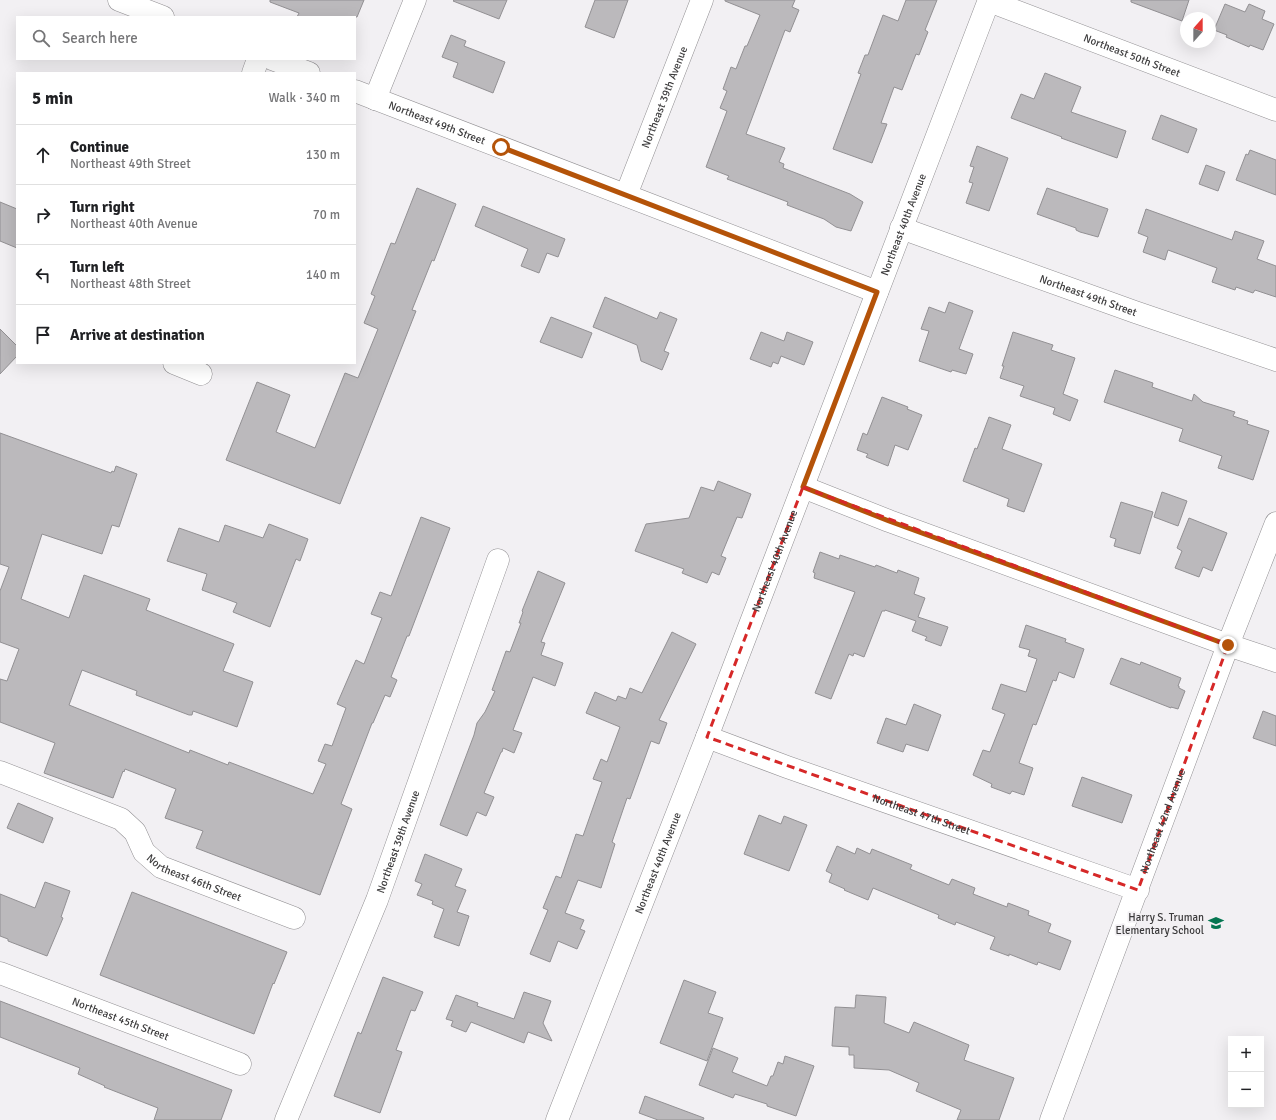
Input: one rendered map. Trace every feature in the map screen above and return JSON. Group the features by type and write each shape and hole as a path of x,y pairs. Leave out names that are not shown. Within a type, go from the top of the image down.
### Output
{"street":[{"path":"375,99 416,0"},
{"name":"Northeast 39th Avenue","path":"626,195 702,0"},
{"name":"Northeast 50th Street","path":"989,0 1276,110"},
{"name":"Northeast 40th Avenue","path":"557,1120 707,737 989,0"},
{"path":"125,1 161,16"},
{"path":"253,72 258,60"},
{"path":"275,60 306,72"},
{"name":"Northeast 49th Street","path":"356,91 877,292"},
{"name":"Northeast 49th Street","path":"902,228 1135,312 1276,360"},
{"path":"176,364 201,374"},
{"path":"803,487 889,521 1228,645 1276,661"},
{"name":"Northeast 42nd Avenue","path":"1050,1120 1138,890 1228,645 1276,524"},
{"name":"Northeast 39th Avenue","path":"286,1120 377,900 498,560"},
{"name":"Northeast 47th Street","path":"707,737 787,767 1138,890"},
{"name":"Northeast 46th Street","path":"0,772 121,819 135,832 144,852 161,867 294,918"},
{"name":"Northeast 45th Street","path":"0,973 240,1064"}],"highlighted area":[{"path":"803,487 1228,645 1138,890 707,737"}],"building":[{"path":"270,0 364,0 357,17 298,16 299,13 270,2"},
{"path":"507,0 499,19 453,1"},
{"path":"595,0 628,0 614,38 585,27"},
{"path":"725,0 795,0 792,7 799,10 790,32 785,30 746,134 785,148 779,162 784,164 783,168 850,194 863,202 851,231 836,227 824,219 787,205 788,202 727,179 729,176 706,167 727,111 720,108 727,91 723,89 731,67 736,69 760,15"},
{"path":"906,0 937,0 925,30 928,32 919,55 916,54 902,90 894,87 881,123 887,124 872,163 833,149 861,74 858,73 865,55 868,55 883,15 898,21"},
{"path":"1131,0 1189,0 1185,12 1180,12 1180,20 1131,2"},
{"path":"1225,4 1245,12 1249,4 1265,11 1262,19 1274,24 1263,50 1250,45 1249,47 1226,37 1227,35 1216,31 1216,25"},
{"path":"451,35 466,41 464,46 505,62 493,93 453,77 458,63 442,57"},
{"path":"1045,73 1081,87 1071,112 1126,131 1117,158 1011,118 1021,94 1034,99"},
{"path":"1161,115 1197,129 1188,153 1152,139"},
{"path":"977,146 1008,158 989,211 966,203 973,183 969,182 974,167 970,166"},
{"path":"1250,150 1276,160 1276,195 1236,180 1246,154 1248,155"},
{"path":"1206,165 1225,172 1218,191 1199,184"},
{"path":"417,188 456,204 434,261 432,260 412,310 416,311 340,504 226,460 257,382 290,395 276,432 315,448 345,373 358,378 378,329 364,323 375,296 371,294 391,243 395,244"},
{"path":"1047,188 1108,209 1098,237 1080,232 1076,230 1076,228 1037,214"},
{"path":"0,202 16,209 16,248 0,241"},
{"path":"483,206 565,239 558,257 547,253 539,273 521,266 528,249 475,226"},
{"path":"1146,209 1232,240 1235,231 1264,241 1257,259 1276,266 1276,297 1255,290 1253,293 1236,287 1235,290 1212,282 1217,268 1168,250 1165,260 1143,252 1148,237 1138,233"},
{"path":"605,297 657,319 660,312 677,319 664,351 669,353 662,370 641,361 637,345 593,327"},
{"path":"949,302 973,311 959,349 973,354 966,374 952,370 951,372 919,361 929,331 921,329 929,307 945,313"},
{"path":"551,317 592,333 582,358 540,342"},
{"path":"0,329 16,345 16,357 0,374"},
{"path":"761,332 784,341 787,332 813,342 804,365 781,356 778,364 773,362 771,367 750,359"},
{"path":"1013,332 1053,345 1051,350 1075,358 1063,394 1078,400 1070,421 1053,414 1055,408 1020,396 1024,386 1000,378 1004,366 1002,366"},
{"path":"1115,370 1153,383 1152,387 1192,401 1194,394 1203,402 1235,412 1233,416 1248,421 1247,424 1269,431 1253,480 1218,468 1222,456 1179,441 1183,429 1104,402"},
{"path":"882,397 908,407 907,409 922,415 908,450 895,445 888,466 866,457 868,454 857,450 863,433 867,435"},
{"path":"989,417 1011,425 1002,449 1042,464 1024,512 1007,506 1009,499 963,481 975,448 977,449"},
{"path":"0,433 111,473 112,471 114,472 116,466 137,474 119,527 112,525 102,554 42,534 21,599 69,618 84,575 150,599 146,610 234,644 223,671 253,682 237,727 193,711 192,715 189,715 136,695 137,691 82,670 69,705 189,753 190,750 228,765 229,762 313,794 326,764 318,761 325,744 332,746 346,708 337,704 356,660 364,664 382,618 371,614 380,592 391,596 421,517 450,528 409,636 407,636 391,677 397,680 390,697 385,695 372,723 341,804 352,809 320,895 196,848 203,831 165,818 176,789 125,769 113,798 44,773 55,743 0,722 0,679 7,681 19,649 0,642 0,591 9,567 0,564"},
{"path":"718,481 751,494 742,518 737,517 721,556 726,558 719,575 712,572 707,583 682,573 684,569 635,551 646,524 689,518 701,487 714,491"},
{"path":"1162,492 1187,501 1178,526 1154,517"},
{"path":"1121,502 1153,512 1140,554 1114,546 1116,539 1110,537"},
{"path":"1189,518 1227,533 1212,571 1203,567 1199,577 1175,568 1182,551 1177,548"},
{"path":"269,524 308,539 300,561 296,559 270,627 233,612 237,603 202,590 207,574 167,561 179,528 219,542 225,525 263,538"},
{"path":"820,552 839,559 840,555 875,567 876,565 897,573 898,570 919,578 914,594 925,598 918,617 948,627 941,646 925,640 927,637 912,631 916,621 885,610 882,611 864,657 854,653 853,656 849,654 831,699 815,693 855,592 814,578 815,573 813,572"},
{"path":"538,571 565,583 541,642 545,643 541,655 563,663 555,686 533,677 513,730 522,733 514,753 503,748 484,793 494,797 486,816 477,812 467,836 440,825 474,735 477,723 485,712 495,691 492,690 506,651 510,652 521,623 519,623 523,612 522,611"},
{"path":"1026,625 1066,639 1065,642 1084,649 1074,678 1059,672 1056,681 1053,680 1036,725 1033,724 1019,763 1033,768 1024,795 1012,791 1010,794 991,787 992,784 973,775 983,750 990,752 1005,714 992,709 1001,684 1026,692 1037,659 1028,656 1030,650 1019,647"},
{"path":"672,632 696,644 659,720 667,723 659,744 651,741 630,799 627,798 612,842 615,844 601,888 578,880 565,913 584,920 580,929 585,931 577,949 558,941 550,962 530,954 548,910 543,908 556,876 561,878 576,834 583,836 602,782 593,779 601,759 607,762 620,727 586,713 595,692 616,701 618,696 626,699 630,688 642,693"},
{"path":"1121,658 1140,665 1141,662 1181,678 1178,686 1185,691 1178,709 1171,708 1110,684"},
{"path":"914,704 941,715 928,751 906,744 903,752 877,743 886,718 906,725"},
{"path":"1263,711 1276,716 1276,746 1253,738"},
{"path":"1082,777 1132,795 1122,823 1072,806"},
{"path":"18,803 53,818 43,843 7,828"},
{"path":"759,815 781,824 784,816 807,825 789,871 744,854"},
{"path":"837,846 855,854 857,848 870,854 872,849 912,865 910,869 949,885 952,879 975,888 973,894 1007,907 1008,903 1029,911 1028,915 1051,924 1048,932 1071,941 1060,970 1038,962 1037,965 1009,954 1009,956 990,949 995,937 956,922 955,925 938,918 939,915 873,888 868,900 829,882 832,874 826,871"},
{"path":"425,854 462,869 455,886 466,890 457,912 469,916 459,946 434,937 444,909 432,904 433,901 417,895 422,884 415,881"},
{"path":"45,882 70,891 61,917 63,918 47,956 8,941 8,939 0,936 0,894 35,908"},
{"path":"132,892 287,952 274,984 273,983 254,1034 100,975"},
{"path":"383,977 423,992 415,1011 411,1010 396,1050 402,1052 380,1113 334,1096 358,1032 361,1034"},
{"path":"684,980 716,992 708,1013 723,1018 707,1061 660,1043"},
{"path":"524,992 551,1001 543,1023 552,1041 528,1032 524,1043 471,1022 466,1032 451,1026 453,1021 446,1019 456,995 478,1003 477,1006 514,1019"},
{"path":"856,995 886,997 884,1023 909,1033 914,1022 969,1045 964,1060 1014,1078 999,1120 957,1120 961,1110 916,1091 919,1083 889,1070 854,1068 854,1055 849,1055 849,1047 832,1046 835,1007 855,1008"},
{"path":"0,1001 232,1090 221,1120 154,1120 158,1108 104,1087 105,1086 78,1074 80,1068 0,1037"},
{"path":"713,1048 738,1058 732,1072 767,1086 771,1076 773,1076 778,1062 783,1064 785,1056 814,1066 796,1116 767,1106 767,1104 735,1094 733,1098 699,1085"},
{"path":"645,1096 704,1118 703,1120 658,1120 639,1113"}],"place":[{"name":"Harry S. Truman Elementary School","path":"1216,923"}],"route":[{"path":"501,147 877,292 803,487 889,521 1228,645"}]}
